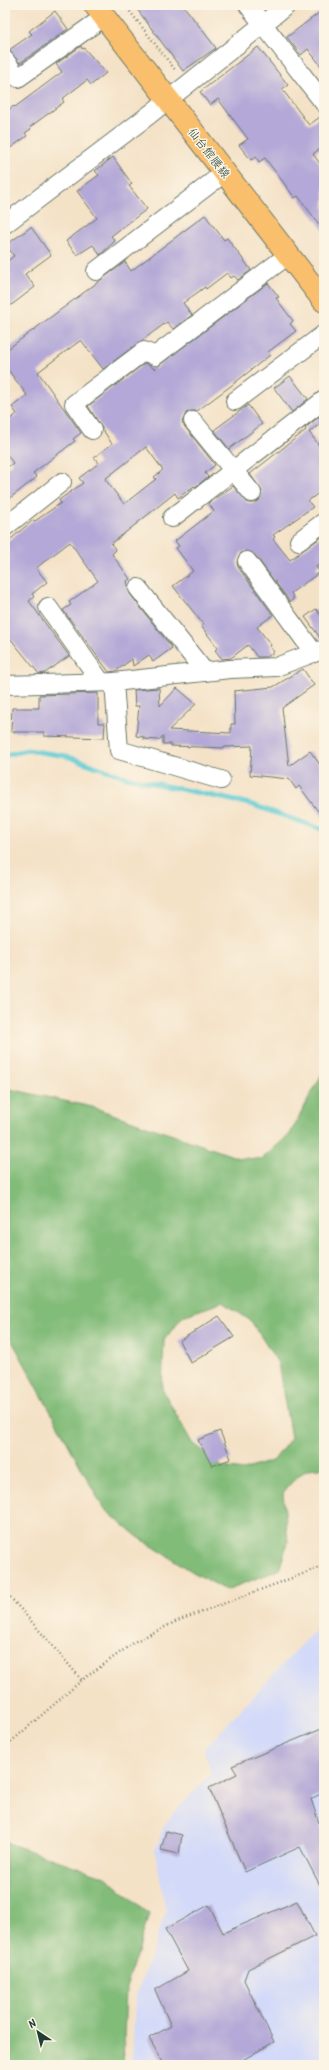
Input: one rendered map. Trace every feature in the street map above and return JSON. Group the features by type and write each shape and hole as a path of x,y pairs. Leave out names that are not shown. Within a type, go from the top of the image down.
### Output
{"main road":[{"name":"仙台館腰線","path":"99,11 324,301"}],"street":[{"path":"248,5 324,103"},
{"path":"5,224 168,100 287,5"},
{"path":"5,60 18,78 99,11"},
{"path":"96,271 224,174"},
{"path":"92,430 74,404 144,351 155,356 288,255"},
{"path":"235,400 324,334"},
{"path":"172,518 324,400"},
{"path":"193,420 252,493"},
{"path":"5,527 62,482"},
{"path":"299,540 324,522"},
{"path":"5,685 108,682 205,672 276,667 319,651 247,561"},
{"path":"138,588 205,672"},
{"path":"48,607 108,682 119,750 221,780"}],"path":[{"path":"125,5 178,74"},
{"path":"5,1747 82,1680 136,1641 154,1631 324,1566"},
{"path":"5,1591 82,1680"}],"shaded area":[{"path":"324,1620 324,2065 132,2065 135,1999 166,1912 155,1851 165,1823 211,1773 204,1749"}],"green space":[{"path":"324,1070 324,1469 311,1469 300,1474 283,1493 288,1542 279,1570 226,1590 193,1572 138,1537 103,1508 11,1339 5,1335 5,1088 92,1107 239,1158 262,1159 290,1134","holes":["223,1302 251,1321 278,1363 291,1438 274,1460 244,1470 222,1467 192,1443 162,1389 164,1340 183,1316"]},
{"path":"5,1842 106,1877 149,1914 126,1988 123,2065 5,2065"}],"building":[{"path":"134,5 183,5 216,48 183,71"},
{"path":"324,9 324,70 308,49 301,55 287,37"},
{"path":"55,11 68,29 20,63 9,50 32,34 29,31"},
{"path":"81,46 82,49 84,48 106,73 91,85 87,80 62,99 64,102 30,127 31,129 25,133 27,136 5,152 5,112 14,106 15,107 62,72 56,64"},
{"path":"258,47 288,85 282,89 309,125 324,114 324,146 313,154 324,169 324,231 298,196 295,198 265,158 259,162 256,157 251,160 239,145 248,139 218,99 210,105 200,92"},
{"path":"113,157 132,184 129,186 147,209 111,236 115,241 100,255 93,245 77,255 66,241 97,218 77,191 99,175 95,171"},
{"path":"205,215 224,240 227,238 251,270 238,280 234,276 231,278 227,273 206,289 205,287 183,303 192,315 173,329 167,322 103,369 81,340 38,372 81,433 73,439 75,441 33,473 37,477 5,502 5,469 13,463 5,452 5,423 17,414 12,407 27,395 5,366 5,351 125,262 131,271"},
{"path":"31,227 51,255 25,274 35,287 5,310 5,263 14,256 6,245"},
{"path":"268,283 279,297 276,298 293,321 290,324 296,331 268,352 270,355 232,385 197,411 186,413 182,422 215,465 205,473 208,477 178,498 175,493 111,544 116,550 112,554 130,579 127,581 130,594 172,648 153,662 149,655 133,666 132,659 116,671 109,672 63,610 71,605 69,602 98,581 70,542 36,568 47,582 32,594 34,597 29,601 69,656 45,673 39,674 5,632 5,544 33,520 35,521 61,503 59,500 83,483 79,478 99,463 94,457 112,444 88,406 145,363 155,369","holes":["146,447 163,470 154,477 156,479 124,504 105,479"]},
{"path":"290,376 308,399 292,412 274,388"},
{"path":"248,405 262,424 229,449 214,430"},
{"path":"320,416 324,421 309,432 324,452 324,489 308,501 313,507 273,535 275,537 273,539 290,560 324,535 324,561 316,567 320,572 291,593 294,598 290,602 255,555 246,551 241,553 237,562 238,567 273,615 257,627 271,645 270,647 274,652 267,657 257,657 248,645 231,658 222,659 215,650 218,648 201,626 203,624 173,586 193,571 176,548 179,546 175,541 214,511 208,503 233,486 248,503 259,501 262,491 250,474 306,430 305,428"},
{"path":"316,609 324,620 324,639 321,639 305,617"},
{"path":"303,669 314,685 282,708 289,766 310,751 324,770 324,819 299,786 296,789 289,779 250,775 252,746 225,748 171,746 171,744 163,744 163,736 159,740 143,739 144,737 136,736 139,706 135,706 134,690 159,688 160,706 177,688 196,704 169,730 231,733 231,724 235,724 234,691 273,687"},
{"path":"98,693 98,723 105,723 104,738 44,736 44,732 11,732 12,708 39,708 39,695"},
{"path":"219,1316 234,1337 191,1363 179,1341"},
{"path":"220,1431 231,1459 212,1466 198,1440"},
{"path":"324,1728 324,1792 311,1799 324,1838 324,1893 300,1847 245,1872 209,1788 237,1774 232,1766"},
{"path":"166,1831 182,1835 179,1854 161,1850"},
{"path":"297,1901 315,1936 248,1969 244,1980 274,2042 234,2065 197,2065 195,2061 183,2065 164,2065 149,2038 171,2026 155,1990 188,1971 165,1929 209,1905 223,1933"}],"waterway":[{"path":"5,755 27,750 66,756 129,778 250,804 324,830"}]}
